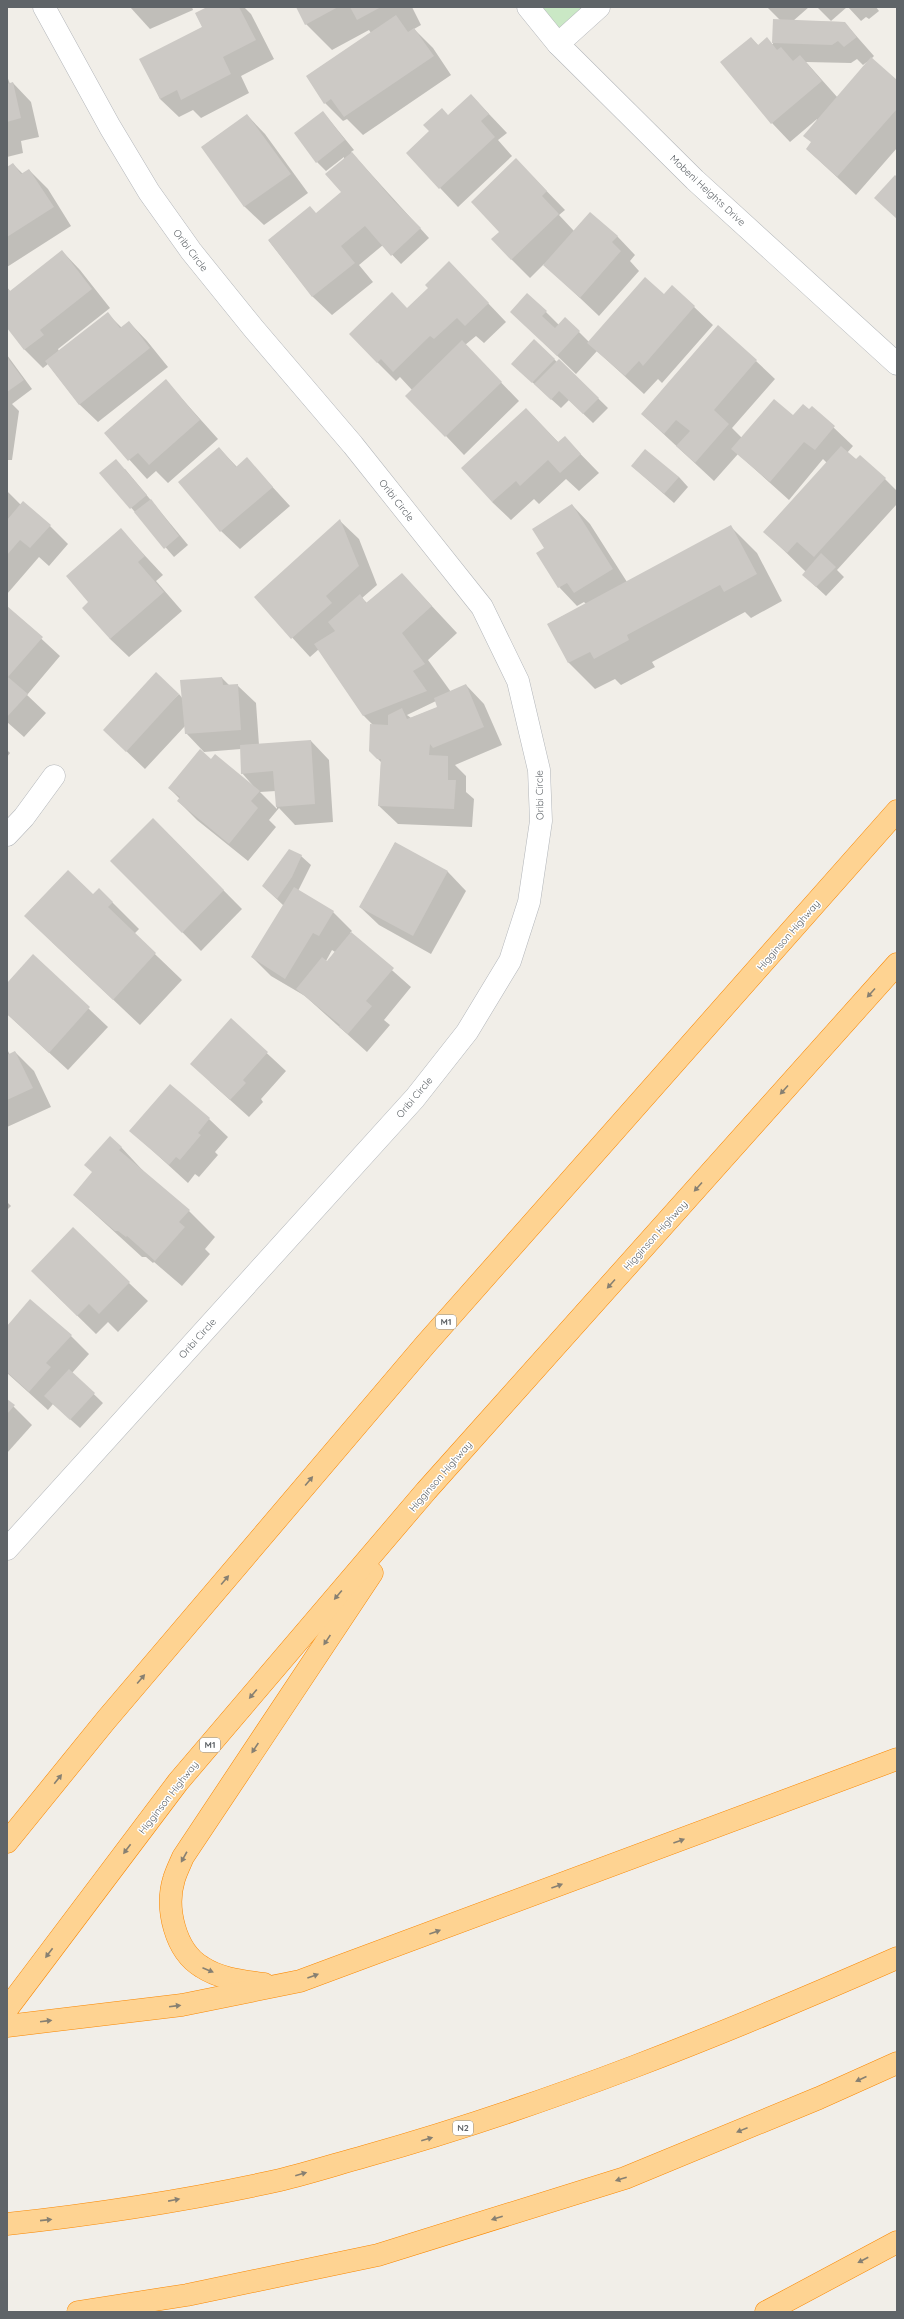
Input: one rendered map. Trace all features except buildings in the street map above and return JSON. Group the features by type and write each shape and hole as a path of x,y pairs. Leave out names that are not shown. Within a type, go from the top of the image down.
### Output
{"highway":[{"name":"Higginson Highway","path":"7,1842 112,1714 425,1345 897,811"},
{"name":"Higginson Highway","path":"7,2009 178,1782 426,1491 897,964"},
{"path":"276,1986 226,1978 201,1967 184,1950 174,1926 172,1911 173,1880 183,1857 426,1491"},
{"path":"7,2026 182,2005 300,1981 897,1759"},
{"path":"7,1828 41,1800"},
{"name":"N2","path":"7,2224 100,2214 280,2179 449,2132 610,2076 789,2005 897,1958"},
{"path":"78,2312 187,2295 378,2255 625,2178 819,2098 897,2063"},
{"path":"766,2312 897,2242"}],"street":[{"name":"Oribi Circle","path":"7,1549 414,1098 466,1032 510,961 529,902 541,821 540,770 518,681 482,607 353,445 254,329 191,251 149,192 110,127 44,7"},
{"name":"Mobeni Heights Drive","path":"528,7 558,44 695,180 897,364"},
{"path":"558,44 599,7"},
{"path":"7,835 24,817 54,776"}],"green space":[{"path":"529,7 598,7 558,43"}]}
